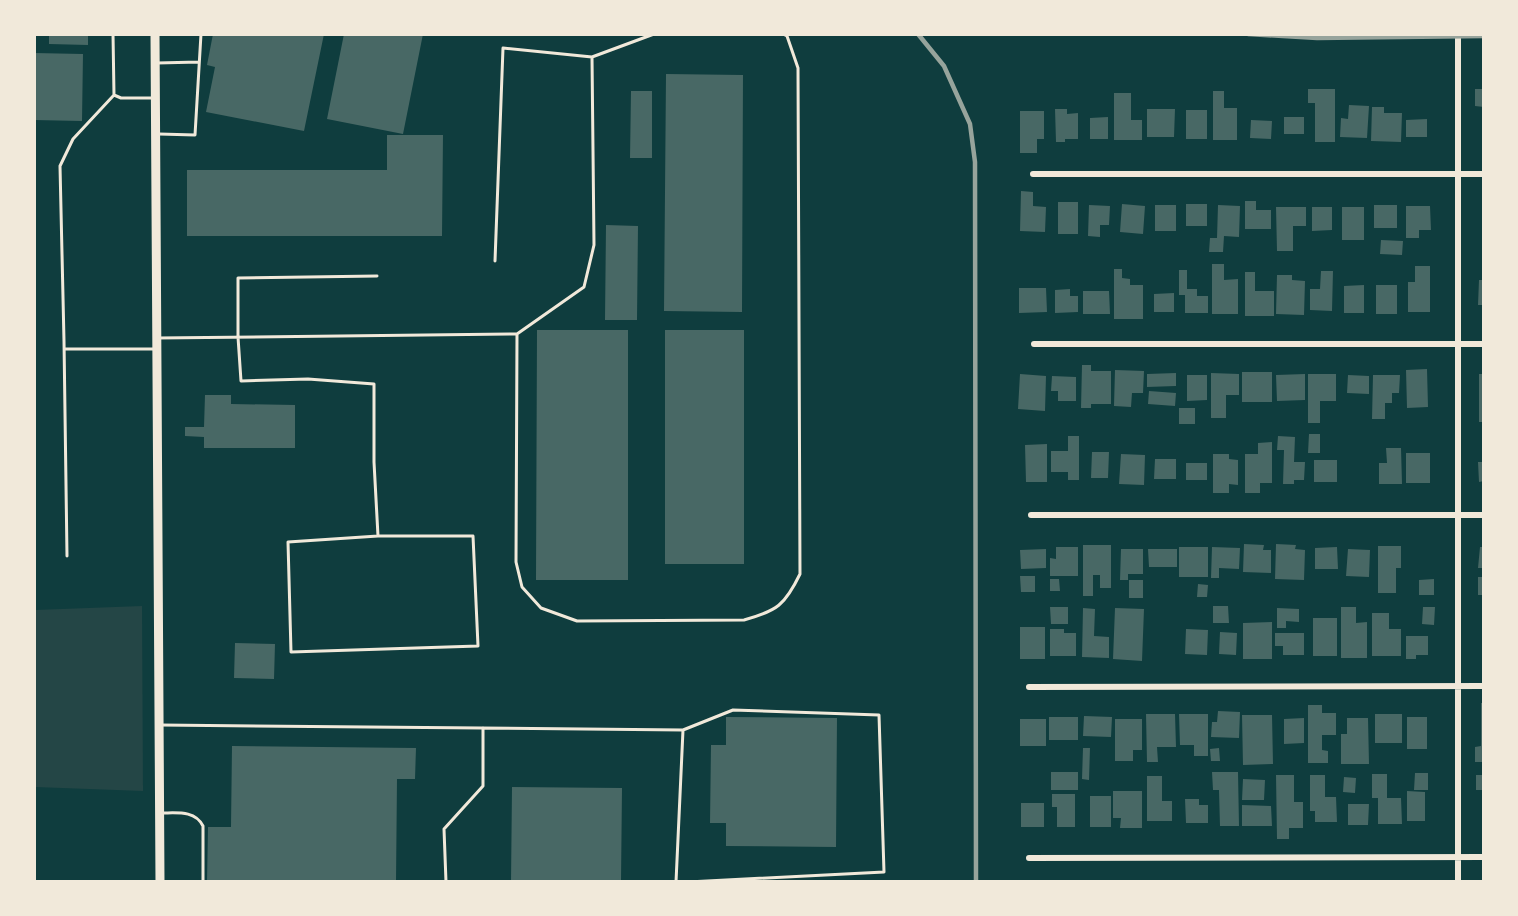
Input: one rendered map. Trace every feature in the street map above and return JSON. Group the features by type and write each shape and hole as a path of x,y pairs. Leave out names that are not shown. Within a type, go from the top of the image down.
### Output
{"main road":[{"path":"155,34 160,882"}],"street":[{"path":"1458,34 1458,882"},
{"path":"1033,174 1484,174"},
{"path":"1034,344 1484,344"},
{"path":"1031,515 1484,514"},
{"path":"1029,687 1484,686"},
{"path":"1029,858 1484,857"}],"lane":[{"path":"67,556 60,166 73,139 114,95 113,34"},
{"path":"155,134 195,135 201,34"},
{"path":"495,261 503,48 592,57 654,34"},
{"path":"517,334 516,562 522,587 541,608 577,621 744,620 767,613 788,598 800,574 798,68 787,36 783,34"},
{"path":"156,338 517,334 585,287 594,244 592,57"},
{"path":"155,63 199,62"},
{"path":"114,95 121,98 155,98"},
{"path":"377,276 238,278 238,337 242,381 308,379 374,384 374,462 378,536"},
{"path":"64,349 156,350"},
{"path":"378,536 472,536 478,646 291,652 288,542 378,536"},
{"path":"158,725 682,730 733,710 879,715 884,872 688,882"},
{"path":"446,882 444,829 483,786 483,728"},
{"path":"676,882 682,730"},
{"path":"159,813 190,814 199,819 203,826 203,882"}],"shaded area":[{"path":"142,606 143,791 35,787 35,610"}],"building":[{"path":"49,34 88,34 88,45 49,44"},
{"path":"213,34 324,34 304,131 206,112 215,67 207,65"},
{"path":"344,34 423,34 403,134 327,119"},
{"path":"34,53 83,54 82,121 34,120"},
{"path":"666,74 743,75 742,312 664,311"},
{"path":"1308,89 1335,89 1335,142 1315,142 1315,103 1308,103"},
{"path":"1475,89 1484,89 1484,107 1475,106"},
{"path":"631,91 652,91 652,158 630,158"},
{"path":"1213,91 1224,91 1224,108 1237,108 1237,140 1213,140"},
{"path":"1114,93 1131,93 1131,120 1142,120 1142,140 1114,140"},
{"path":"1349,105 1369,106 1367,138 1340,137 1341,118 1348,119"},
{"path":"1372,107 1384,107 1384,113 1402,113 1401,142 1371,141"},
{"path":"1055,109 1067,109 1067,114 1078,113 1078,139 1056,142"},
{"path":"1147,109 1175,109 1174,137 1147,137"},
{"path":"1186,110 1207,110 1207,139 1186,139"},
{"path":"1020,111 1044,111 1044,139 1037,139 1037,153 1020,153"},
{"path":"1108,117 1108,139 1090,139 1090,118"},
{"path":"1284,117 1304,117 1304,134 1284,134"},
{"path":"1427,119 1427,137 1406,137 1406,120"},
{"path":"1251,120 1272,121 1271,139 1250,138"},
{"path":"387,135 443,135 442,236 187,236 187,170 387,170"},
{"path":"1021,191 1033,192 1033,206 1046,207 1045,232 1020,231"},
{"path":"1245,201 1256,201 1256,210 1271,210 1271,229 1245,229"},
{"path":"1058,202 1078,202 1078,234 1058,234"},
{"path":"1122,204 1145,206 1143,234 1120,232"},
{"path":"1186,204 1207,204 1207,226 1186,226"},
{"path":"1089,205 1110,206 1109,225 1100,225 1100,237 1088,236"},
{"path":"1155,205 1176,205 1176,231 1155,231"},
{"path":"1218,205 1240,206 1239,237 1224,236 1223,252 1209,252 1210,238 1217,238"},
{"path":"1374,205 1397,205 1397,228 1374,228"},
{"path":"1406,206 1430,206 1431,230 1419,230 1419,238 1406,238"},
{"path":"1276,207 1306,207 1306,226 1293,226 1293,251 1277,251"},
{"path":"1312,207 1332,207 1332,230 1312,231"},
{"path":"1342,207 1364,207 1364,240 1342,240"},
{"path":"606,225 638,226 637,320 605,320"},
{"path":"1381,240 1403,241 1402,255 1380,254"},
{"path":"1212,264 1224,264 1224,280 1238,279 1238,314 1212,314"},
{"path":"1415,266 1430,266 1430,312 1408,312 1408,282 1415,282"},
{"path":"1114,269 1122,269 1122,278 1130,279 1130,285 1143,285 1143,319 1114,319"},
{"path":"1179,270 1187,270 1187,289 1197,289 1197,296 1208,296 1208,313 1185,313 1185,295 1179,295"},
{"path":"1321,271 1333,271 1332,311 1310,310 1310,289 1320,289"},
{"path":"1245,272 1255,272 1255,291 1274,291 1274,316 1245,316"},
{"path":"1277,275 1292,275 1292,280 1305,281 1304,315 1276,314"},
{"path":"1479,280 1484,280 1484,305 1478,305"},
{"path":"1364,285 1364,313 1344,313 1344,286"},
{"path":"1376,285 1397,285 1397,314 1376,314"},
{"path":"1019,288 1046,288 1047,312 1019,313"},
{"path":"1070,289 1070,296 1078,296 1078,312 1055,313 1055,290"},
{"path":"1083,291 1109,291 1110,314 1083,314"},
{"path":"1174,293 1174,312 1154,312 1154,294"},
{"path":"537,330 628,330 628,580 536,580"},
{"path":"665,330 744,330 744,564 665,564"},
{"path":"1082,365 1091,365 1091,371 1111,371 1111,404 1091,404 1091,408 1081,408"},
{"path":"1427,369 1428,407 1407,408 1406,370"},
{"path":"1115,370 1144,371 1143,393 1132,393 1131,407 1114,406"},
{"path":"1242,372 1272,372 1272,402 1242,402"},
{"path":"1176,373 1176,386 1147,387 1147,374"},
{"path":"1211,373 1239,374 1239,395 1226,395 1226,418 1211,418"},
{"path":"1020,374 1046,376 1045,411 1018,409"},
{"path":"1305,374 1305,400 1277,401 1276,375"},
{"path":"1308,374 1336,374 1336,401 1320,401 1320,423 1308,423"},
{"path":"1479,374 1484,374 1484,422 1479,422"},
{"path":"1187,375 1207,375 1207,400 1187,401"},
{"path":"1348,375 1369,376 1369,394 1347,393"},
{"path":"1373,375 1400,375 1399,393 1392,393 1392,403 1385,403 1385,419 1372,419"},
{"path":"1052,376 1076,377 1076,401 1058,401 1058,391 1051,391"},
{"path":"1149,391 1176,393 1175,406 1148,404"},
{"path":"205,395 231,395 231,404 295,405 295,448 204,448 204,437 185,436 185,427 204,427"},
{"path":"1179,408 1195,408 1195,424 1179,424"},
{"path":"1309,434 1320,434 1320,453 1308,453"},
{"path":"1068,436 1079,436 1079,480 1068,480 1068,472 1051,472 1051,451 1068,451"},
{"path":"1278,436 1295,437 1294,462 1305,462 1304,480 1294,480 1294,484 1283,484 1284,450 1277,450"},
{"path":"1272,442 1272,483 1260,483 1260,493 1245,493 1245,454 1258,454 1258,443"},
{"path":"1047,444 1047,482 1026,482 1025,445"},
{"path":"1386,448 1401,448 1402,484 1379,484 1379,463 1387,463"},
{"path":"1092,452 1109,452 1108,478 1091,478"},
{"path":"1406,453 1430,453 1430,483 1406,483"},
{"path":"1121,454 1145,455 1144,485 1119,484"},
{"path":"1213,454 1229,454 1229,459 1238,460 1238,485 1229,484 1229,493 1213,493"},
{"path":"1155,459 1176,459 1176,479 1154,479"},
{"path":"1314,460 1337,460 1337,482 1314,482"},
{"path":"1478,462 1484,462 1484,481 1479,482"},
{"path":"1186,463 1207,463 1207,480 1186,480"},
{"path":"1244,544 1264,545 1263,550 1271,550 1271,573 1243,572"},
{"path":"1276,544 1296,545 1295,549 1305,550 1304,580 1275,579"},
{"path":"1083,545 1111,545 1111,588 1100,588 1100,575 1093,575 1093,596 1083,596"},
{"path":"1378,546 1401,546 1401,568 1396,568 1396,593 1378,593"},
{"path":"1056,547 1078,547 1078,576 1050,576 1050,558 1056,559"},
{"path":"1179,547 1208,547 1208,577 1179,577"},
{"path":"1212,547 1240,548 1239,569 1219,568 1219,578 1211,578"},
{"path":"1337,547 1338,569 1315,569 1315,548"},
{"path":"1480,547 1484,547 1484,568 1478,568"},
{"path":"1046,549 1046,568 1021,569 1020,550"},
{"path":"1121,549 1143,549 1143,574 1128,574 1128,580 1120,580"},
{"path":"1148,549 1177,549 1177,567 1149,567"},
{"path":"1348,549 1370,550 1369,577 1346,576"},
{"path":"1020,576 1035,576 1035,592 1021,592"},
{"path":"1478,577 1484,577 1484,595 1478,595"},
{"path":"1050,579 1059,579 1060,591 1050,591"},
{"path":"1434,579 1434,595 1419,595 1419,580"},
{"path":"1129,580 1143,580 1143,598 1129,598"},
{"path":"1198,584 1208,585 1207,597 1197,597"},
{"path":"1213,606 1228,606 1229,623 1213,623"},
{"path":"1050,607 1068,607 1068,624 1051,624"},
{"path":"1341,607 1356,607 1356,623 1367,622 1367,658 1341,658"},
{"path":"1423,607 1435,607 1434,625 1422,624"},
{"path":"1083,608 1095,609 1094,636 1109,637 1109,658 1082,657"},
{"path":"1115,608 1144,609 1142,661 1113,659"},
{"path":"1277,608 1299,609 1299,622 1286,621 1286,628 1277,628"},
{"path":"1372,613 1389,613 1389,629 1401,629 1401,656 1372,656"},
{"path":"1313,618 1337,618 1337,656 1313,656"},
{"path":"1272,622 1272,659 1243,659 1243,623"},
{"path":"1020,627 1045,627 1045,659 1020,659"},
{"path":"1050,629 1064,629 1064,633 1076,633 1076,656 1050,656"},
{"path":"1186,629 1208,630 1207,655 1185,654"},
{"path":"1220,632 1237,633 1236,655 1219,654"},
{"path":"1275,633 1304,633 1304,655 1283,655 1283,646 1275,646"},
{"path":"1406,636 1428,636 1428,655 1416,655 1416,659 1406,659"},
{"path":"235,643 275,644 274,679 234,678"},
{"path":"1481,703 1484,703 1484,762 1475,762 1475,747 1481,746"},
{"path":"1308,705 1322,705 1322,713 1336,713 1336,735 1322,735 1322,750 1328,751 1328,763 1308,763"},
{"path":"1218,711 1240,712 1239,738 1211,737 1212,722 1217,722"},
{"path":"1146,714 1175,714 1176,747 1157,747 1158,762 1147,762"},
{"path":"1179,714 1208,714 1208,756 1194,756 1194,745 1180,745"},
{"path":"1375,714 1402,714 1402,743 1375,743"},
{"path":"1242,715 1272,715 1273,764 1243,765"},
{"path":"1084,716 1112,717 1111,737 1083,736"},
{"path":"726,717 837,718 836,847 726,846 726,823 710,823 711,745 726,745"},
{"path":"1049,717 1078,717 1078,740 1049,740"},
{"path":"1407,717 1427,717 1427,749 1407,749"},
{"path":"1304,718 1304,743 1284,744 1284,719"},
{"path":"1347,718 1368,718 1369,764 1341,764 1341,734 1347,734"},
{"path":"1020,719 1046,719 1046,746 1020,746"},
{"path":"1115,719 1142,719 1142,750 1133,750 1133,761 1115,761"},
{"path":"232,746 416,748 415,779 397,779 396,882 207,882 208,827 231,827"},
{"path":"1083,748 1090,748 1089,780 1082,779"},
{"path":"1219,748 1220,761 1211,761 1210,749"},
{"path":"1051,772 1078,772 1078,790 1051,790"},
{"path":"1212,772 1238,772 1239,826 1220,826 1219,790 1213,790"},
{"path":"1415,773 1428,773 1428,790 1414,790"},
{"path":"1372,774 1387,774 1387,798 1401,798 1402,824 1378,824 1378,798 1372,798"},
{"path":"1276,775 1294,775 1294,802 1303,802 1303,828 1289,828 1289,839 1277,839"},
{"path":"1310,775 1325,775 1325,797 1336,797 1337,822 1315,822 1315,811 1310,811"},
{"path":"1476,775 1484,775 1484,790 1476,790"},
{"path":"1147,776 1162,776 1162,801 1172,801 1172,821 1147,821"},
{"path":"1344,777 1356,778 1355,793 1343,792"},
{"path":"1243,779 1265,780 1264,800 1242,800"},
{"path":"512,787 622,788 621,882 511,882"},
{"path":"1113,791 1142,791 1142,828 1120,828 1121,818 1113,818"},
{"path":"1407,791 1425,792 1425,821 1407,821"},
{"path":"1052,794 1075,794 1075,827 1057,827 1057,807 1052,807"},
{"path":"1090,796 1111,796 1111,827 1090,827"},
{"path":"1185,799 1199,799 1199,805 1208,805 1208,823 1186,823"},
{"path":"1021,803 1044,803 1044,827 1021,827"},
{"path":"1348,804 1369,804 1368,825 1348,825"},
{"path":"1242,805 1271,806 1272,826 1242,826"}],"railway":[{"path":"918,34 944,66 970,124 975,162 976,882"},
{"path":"1248,34 1317,38 1484,36"}]}
